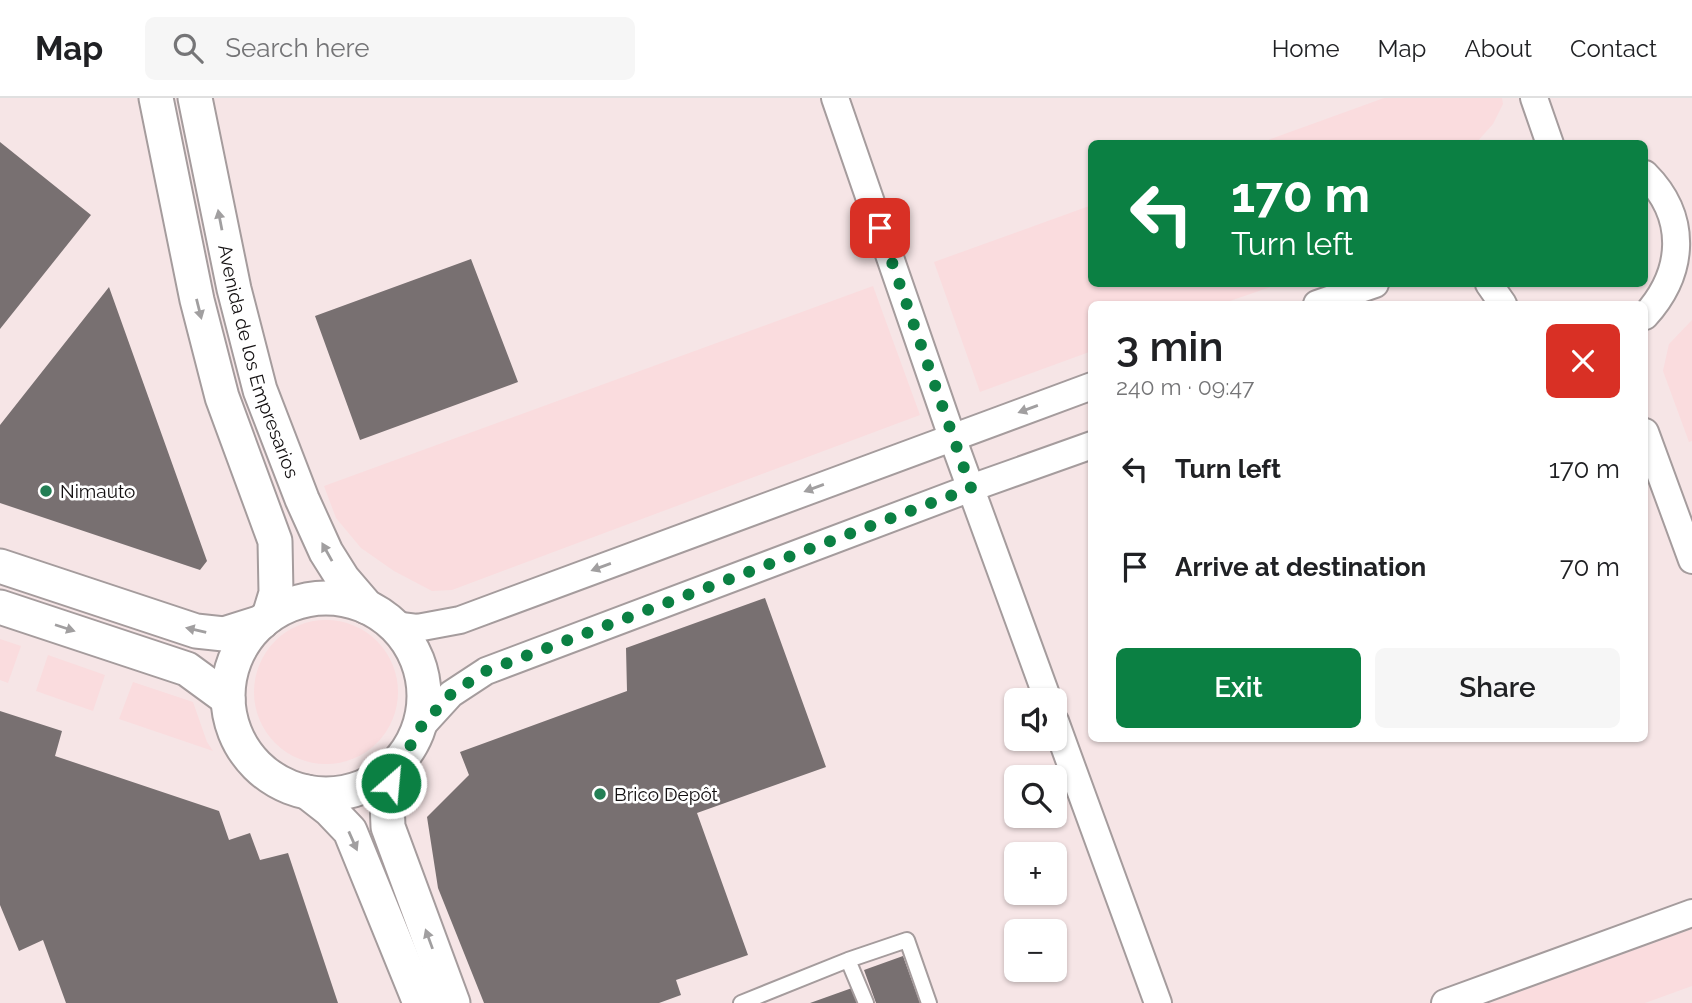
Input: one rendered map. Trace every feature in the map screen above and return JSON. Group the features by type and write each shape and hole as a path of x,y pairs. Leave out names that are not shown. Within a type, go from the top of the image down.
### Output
{"street":[{"name":"Avenida de los Empresarios","path":"156,98 197,300 222,397 275,541 276,593 266,619"},
{"name":"Avenida de los Empresarios","path":"195,98 234,289 260,390 302,499 326,552 343,579 380,616"},
{"path":"835,98 952,437 1044,688"},
{"path":"1534,98 1549,140"},
{"path":"1648,177 1681,206 1671,277 1660,300 1648,313"},
{"path":"1326,301 1366,287"},
{"path":"0,566 195,631 223,634 266,619 294,604 325,598 346,600 380,616 417,628 460,620 1088,387"},
{"path":"1648,440 1692,560"},
{"path":"266,619 239,651 229,685 230,715 239,741 256,764 281,783 307,792 338,794 368,785 396,766 419,729 451,694 486,671 1088,446"},
{"path":"0,607 187,669 228,699"},
{"path":"380,616 405,639 415,656 424,684 424,704 419,729"},
{"path":"1066,751 1158,1003"},
{"path":"396,766 387,800 388,827 453,1003"},
{"path":"307,792 330,810 350,831 420,1003"},
{"path":"1445,1003 1692,913"}],"lane":[{"path":"741,1003 848,960 907,940 929,1003"},
{"path":"848,960 866,1003"}],"shaded area":[{"path":"0,98 1692,98 1692,1003 0,1003"},
{"path":"1384,98 1502,98 1503,104 1493,124 1479,140 1268,140"},
{"path":"1088,206 1088,287 1270,287 1230,301 1088,301 1088,352 980,392 934,262"},
{"path":"873,286 920,415 452,590 432,591 394,571 361,548 336,518 324,486"},
{"path":"1692,320 1692,441 1689,442 1663,371 1669,344"},
{"path":"326,620 354,625 377,641 393,664 398,692 393,720 377,743 354,759 326,764 298,759 275,743 259,720 254,692 259,664 275,641 298,625"},
{"path":"0,639 21,646 8,683 0,680"},
{"path":"48,655 105,675 93,711 36,691"},
{"path":"133,682 193,702 207,742 213,751 119,719"},
{"path":"1692,929 1692,986 1645,1003 1489,1003"}],"building":[{"path":"0,142 91,215 0,329"},
{"path":"471,259 518,382 360,440 315,316"},
{"path":"109,287 207,561 200,570 0,503 0,425"},
{"name":"Brico Depôt","path":"765,598 826,767 697,813 748,955 676,980 681,995 659,1003 484,1003 438,888 427,817 469,775 460,752 627,691 626,648"},
{"path":"0,711 62,731 55,756 219,811 229,840 250,833 260,860 288,853 338,1003 66,1003 43,940 19,951 0,905"},
{"path":"903,956 920,1003 876,1003 864,970"},
{"path":"852,988 858,1003 810,1003"}],"place":[{"name":"Nimauto","path":"46,491"},
{"name":"Brico Depôt","path":"600,794"}],"route":[{"path":"391,783 396,766 419,729 451,694 486,671 971,488 880,228"}]}
